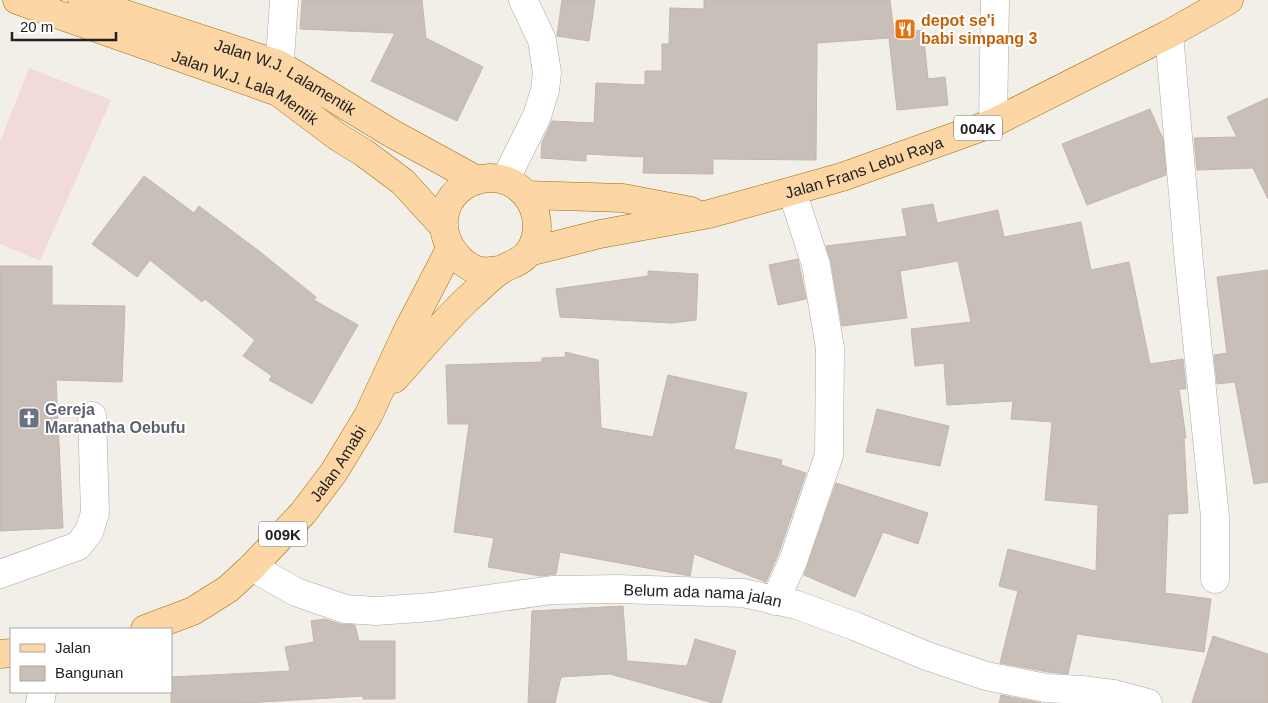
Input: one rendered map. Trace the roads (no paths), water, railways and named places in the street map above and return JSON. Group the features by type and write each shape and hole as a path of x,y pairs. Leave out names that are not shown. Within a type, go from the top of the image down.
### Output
{"main road":[{"name":"Jalan W.J. Lala Mentik","path":"17,0 278,92 403,182 446,237"},
{"name":"Jalan W.J. Lalamentik","path":"82,0 278,64 391,133 477,180"},
{"name":"Jalan Frans Lebu Raya","path":"529,252 600,234 709,214 842,177 993,122 1169,34 1229,0"},
{"path":"491,178 515,188 534,208 537,223 535,238 529,252 516,263 500,270 481,271 463,263 446,237 445,211 452,197 463,186 477,180 491,178"},
{"name":"Jalan Frans Lebu Raya","path":"515,188 622,198 709,214"},
{"name":"Jalan Amabi","path":"149,628 192,611 228,588 252,568 303,513 334,472 380,395 446,237"},
{"name":"Jalan Amabi","path":"380,395 470,297 500,270"}],"street":[{"path":"278,92 278,64 284,0"},
{"path":"515,188 545,90 547,74 542,40 523,0"},
{"path":"993,122 995,0"},
{"path":"1169,34 1189,262 1215,517 1215,579"},
{"path":"775,600 793,561 829,455 830,348 816,264 792,191"},
{"path":"0,574 78,546 88,532 95,513 92,416"},
{"name":"Belum ada nama jalan","path":"252,568 296,592 344,608 376,611 432,607 552,590 618,588 743,593 797,605 927,656 986,676 1046,688 1114,694 1148,703"}],"place":[{"name":"depot se'i babi simpang 3","path":"905,29"},
{"name":"Gereja Maranatha Oebufu","path":"29,418"}]}
